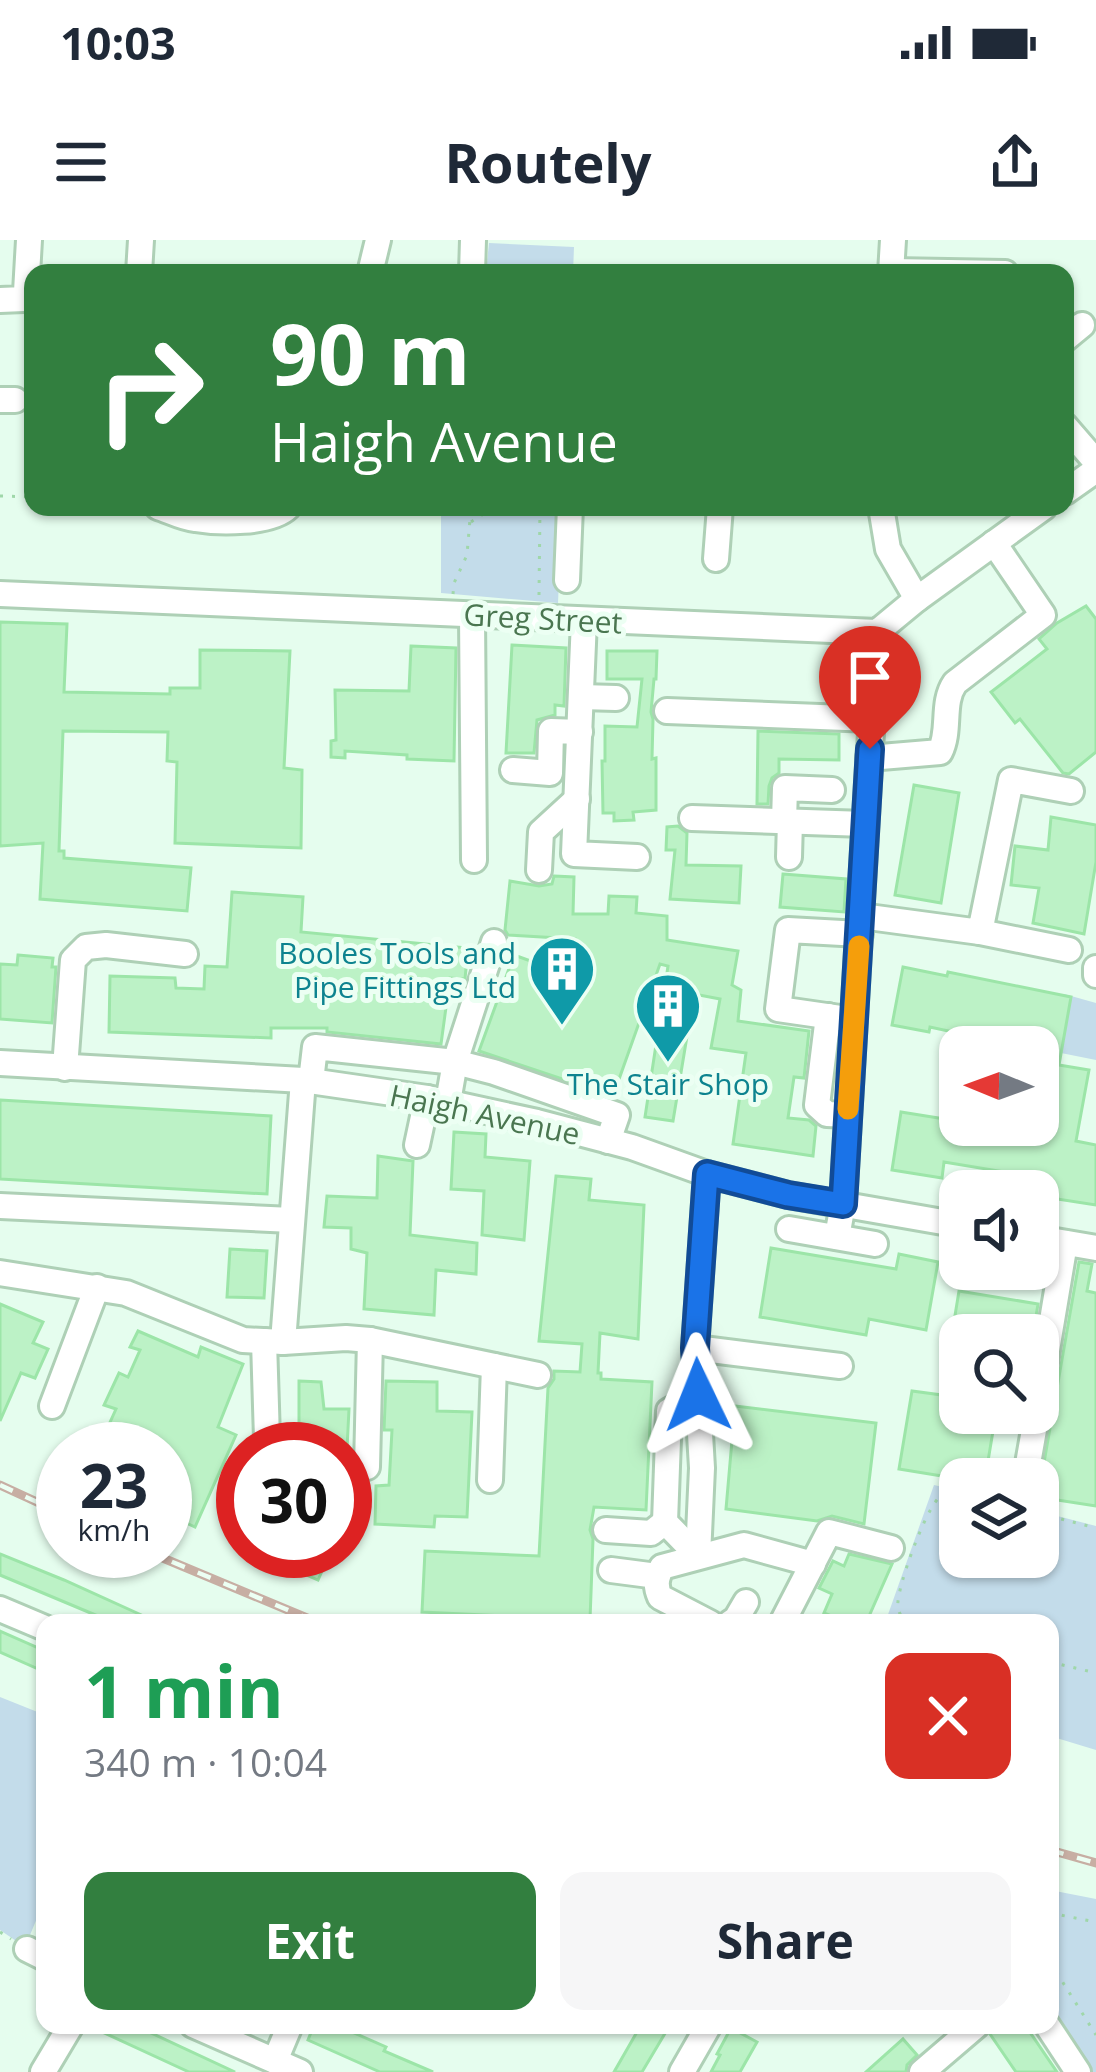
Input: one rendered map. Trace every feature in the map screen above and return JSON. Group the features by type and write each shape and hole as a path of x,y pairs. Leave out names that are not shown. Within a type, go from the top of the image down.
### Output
{"street":[{"path":"1074,438 1096,466"},
{"path":"184,516 244,520 279,516"},
{"path":"567,580 570,516"},
{"path":"716,559 719,516"},
{"path":"883,516 889,549 916,599"},
{"path":"837,1237 843,1204 877,632 1032,516"},
{"path":"869,758 940,752 945,742 948,693 955,682 1043,615 994,543"},
{"name":"Greg Street","path":"0,594 877,632"},
{"path":"461,614 474,860"},
{"path":"584,620 574,854 637,857"},
{"path":"581,697 616,698"},
{"path":"667,711 872,719"},
{"path":"513,770 550,773 551,731 580,732"},
{"path":"980,932 1011,780 1071,791"},
{"path":"789,857 785,788 832,790"},
{"path":"539,870 542,832 577,799"},
{"path":"692,818 865,824"},
{"path":"854,1020 778,1009 788,930 861,925 980,932 1069,950"},
{"path":"417,1145 455,1062 494,942"},
{"path":"64,1068 73,959 86,947 106,945 185,954"},
{"path":"828,1016 817,1106 826,1114 848,1115"},
{"path":"268,1422 273,1342 315,1048 455,1062 494,1072 617,1115 608,1141"},
{"name":"Haigh Avenue","path":"0,1063 307,1080 437,1100 608,1141 788,1195 939,1221"},
{"path":"698,1556 702,1468 695,1348 707,1174"},
{"path":"0,1206 292,1220"},
{"path":"789,1229 875,1244"},
{"path":"1059,1242 1096,1248"},
{"path":"1053,1314 1065,1243"},
{"path":"0,1273 126,1293 243,1340 370,1340 538,1375"},
{"path":"52,1406 97,1287"},
{"path":"368,1422 370,1340"},
{"path":"695,1348 840,1366"},
{"path":"490,1480 494,1366"},
{"path":"698,1395 669,1412 665,1522 698,1556"},
{"path":"606,1530 651,1533 665,1522"},
{"path":"787,1614 829,1532 891,1548"},
{"path":"693,1614 660,1597 656,1589 662,1568 743,1545 813,1564"},
{"path":"611,1570 657,1576"},
{"path":"739,1614 746,1602"},
{"path":"0,1609 36,1624"},
{"path":"43,2072 66,2034"},
{"path":"214,2034 300,2072"},
{"path":"275,2061 286,2034"},
{"path":"682,2072 704,2034"},
{"path":"935,2068 968,2034"},
{"path":"1053,2034 1078,2072"}],"path":[{"path":"461,614 454,583 466,555 471,516"},
{"path":"471,522 480,516"},
{"path":"539,617 540,516"},
{"path":"900,1614 898,1599 926,1518 939,1498"},
{"path":"1059,1518 1096,1528"},
{"path":"1059,1663 1096,1673"},
{"path":"1059,1915 1096,1922"},
{"path":"1059,1977 1096,2035"}],"shaded area":[{"path":"489,243 574,247 573,264 487,264"},
{"path":"441,516 562,516 558,603 441,593"},
{"path":"1064,994 1096,1003 1096,1060 1059,1053"},
{"path":"934,1485 939,1486 939,1578 1059,1578 1059,1516 1096,1526 1096,1750 1059,1739 1059,1614 888,1614"},
{"path":"0,1697 36,1711 36,1921 25,1947 0,1930"},
{"path":"1059,1892 1096,1899 1096,2072 1059,2022"}],"building":[{"path":"1086,606 1096,619 1096,752 1069,774 1063,773 1020,719 1015,723 991,692 1047,649 1039,639"},
{"path":"0,622 67,624 64,692 170,694 170,688 200,688 200,650 290,651 284,768 302,770 301,848 175,843 177,762 167,761 168,732 63,731 59,851 64,851 64,858 191,868 187,911 40,899 43,843 0,846"},
{"path":"512,645 566,648 564,706 555,705 555,715 537,720 534,753 506,753"},
{"path":"411,646 456,648 454,761 345,751 345,758 331,757 331,741 336,740 335,690 409,691"},
{"path":"607,651 657,651 651,712 656,810 633,812 634,820 614,821 614,813 603,813 602,761 605,726 637,727 642,679 607,679"},
{"path":"758,731 839,734 839,760 779,759 768,804 757,804"},
{"path":"914,785 959,793 941,903 895,895"},
{"path":"1051,817 1096,825 1096,862 1084,934 1033,923 1039,888 1011,885 1015,846 1048,850"},
{"path":"678,826 687,833 686,865 741,866 739,903 670,899 675,850 666,850 667,827"},
{"path":"783,874 846,879 844,912 780,907"},
{"path":"554,876 574,877 573,914 608,914 609,896 637,897 636,913 667,916 667,940 738,951 732,985 741,990 738,1021 809,1031 804,1078 794,1077 788,1118 809,1120 816,1126 813,1156 733,1144 746,1053 711,1048 720,999 694,994 673,1121 645,1117 668,966 660,964 613,1096 479,1051 514,955 572,976 575,939 508,935 505,930 510,881 539,886 552,884"},
{"path":"232,892 303,897 301,932 468,948 465,979 450,978 441,1044 327,1032 327,1028 271,1028 271,1038 109,1032 110,976 175,978 176,988 204,989 205,966 227,967"},
{"path":"18,955 53,958 52,1023 0,1019 0,964 17,965"},
{"path":"903,967 1071,997 1059,1065 1059,1026 939,1026 930,1027 929,1032 892,1025"},
{"path":"1059,1065 1089,1070 1076,1141 1096,1145 1096,1205 1059,1199 1059,1170 992,1170 944,1162 939,1178 892,1170 901,1112 939,1118 939,1146 1059,1146"},
{"path":"0,1100 271,1116 267,1194 0,1179"},
{"path":"454,1132 486,1134 485,1157 530,1161 524,1240 482,1235 484,1191 451,1189"},
{"path":"378,1156 413,1161 410,1235 477,1243 476,1274 436,1270 434,1315 364,1309 367,1253 351,1249 351,1228 324,1227 327,1196 377,1198"},
{"path":"556,1176 591,1179 589,1200 644,1205 638,1339 600,1333 598,1373 601,1379 652,1382 646,1510 594,1507 590,1614 422,1612 425,1551 539,1556 548,1388 554,1371 580,1372 582,1344 539,1341"},
{"path":"771,1248 896,1269 899,1254 938,1262 926,1330 869,1319 866,1335 760,1317"},
{"path":"230,1249 267,1251 264,1298 227,1297"},
{"path":"1079,1262 1092,1264 1087,1291 1096,1293 1096,1506 1059,1500 1059,1458 1045,1458 1049,1434 1059,1434 1059,1377"},
{"path":"959,1291 1038,1304 1036,1314 955,1314"},
{"path":"0,1304 43,1322 33,1343 48,1349 35,1378 21,1373 0,1421"},
{"path":"138,1331 198,1357 201,1347 243,1364 220,1422 216,1422 216,1480 195,1527 192,1422 110,1422 116,1409 104,1405 119,1373 128,1377 140,1350 130,1347"},
{"path":"299,1381 321,1382 324,1409 349,1409 348,1422 299,1422"},
{"path":"386,1381 437,1382 437,1411 472,1412 467,1517 435,1516 434,1527 375,1524 376,1486 389,1485 392,1430 384,1430"},
{"path":"912,1391 939,1395 939,1434 992,1434 988,1458 939,1458 939,1476 899,1469"},
{"path":"735,1406 876,1423 864,1524 832,1516 817,1521 726,1509"},
{"path":"0,1554 36,1569 36,1578 59,1578 139,1614 93,1614 0,1575"},
{"path":"849,1554 892,1564 870,1614 824,1613 832,1594 819,1588 833,1561 844,1566"},
{"path":"0,1631 36,1647 36,1668 0,1652"},
{"path":"107,2034 153,2034 235,2072 189,2072"},
{"path":"310,2034 356,2034 433,2072 380,2072 308,2040"},
{"path":"636,2034 665,2034 642,2072 614,2072"},
{"path":"728,2034 742,2034 757,2042 740,2072 711,2072"},
{"path":"990,2034 1031,2034 1057,2072 1016,2072"},
{"path":"903,2039 917,2055 906,2072 866,2072"}],"railway":[{"path":"0,1485 36,1502"},
{"path":"192,1570 297,1614"},
{"path":"1059,1853 1096,1863"}],"slow traffic":[{"path":"848,1109 859,946"}],"place":[{"name":"Booles Tools and Pipe Fittings Ltd","path":"562,1028"},
{"name":"The Stair Shop","path":"668,1065"}],"route":[{"path":"698,1395 695,1348 707,1174 843,1204 870,749"}]}
